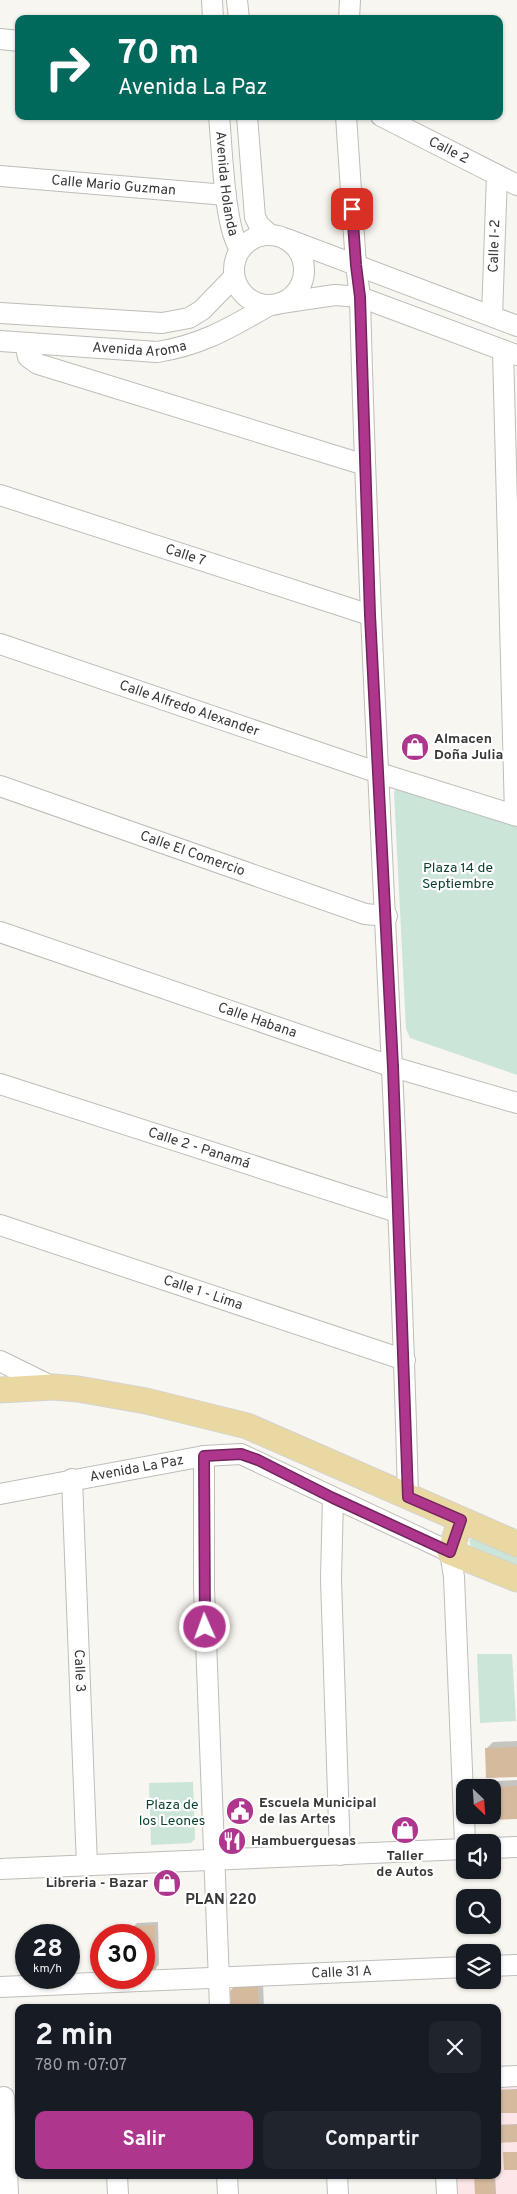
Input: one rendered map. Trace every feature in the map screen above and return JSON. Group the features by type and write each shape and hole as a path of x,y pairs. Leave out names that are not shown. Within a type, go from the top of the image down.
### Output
{"main road":[{"path":"0,1390 52,1387 78,1389 146,1401 247,1426 517,1544"},
{"path":"450,1552 461,1520"},
{"name":"Avenida La Paz","path":"450,1552 517,1579"}],"street":[{"path":"212,0 213,15"},
{"path":"237,0 238,15"},
{"path":"349,15 350,0"},
{"path":"0,39 15,41"},
{"name":"Avenida Holanda","path":"219,120 227,201 234,237 240,249"},
{"name":"Avenida Holanda","path":"247,120 254,205 259,225 278,237"},
{"path":"346,120 356,265 360,297 370,615 387,916 408,1497"},
{"name":"Calle 2","path":"389,120 517,185"},
{"name":"Calle I-2","path":"492,316 497,175"},
{"name":"Calle Mario Guzman","path":"0,176 254,205"},
{"path":"278,237 296,246 302,256 304,273 299,289 291,298 276,304 260,304 247,298 237,287 233,268 240,249 253,239 278,237 517,326"},
{"name":"Avenida Aroma","path":"0,313 162,323 189,318 202,310 234,277"},
{"name":"Avenida Aroma","path":"0,341 157,352 183,348 207,339 276,304 335,295 360,297 510,352"},
{"path":"25,343 28,357 38,364 365,465"},
{"path":"510,352 516,816"},
{"name":"Calle 7","path":"0,495 370,615"},
{"name":"Calle Alfredo Alexander","path":"0,644 379,772 516,816"},
{"name":"Calle El Comercio","path":"0,786 366,914 387,916"},
{"name":"Calle Habana","path":"0,932 393,1067 517,1103"},
{"name":"Calle 2 - Panamá","path":"0,1084 397,1212"},
{"name":"Calle 1 - Lima","path":"0,1225 404,1360"},
{"path":"0,1361 52,1387"},
{"name":"Avenida La Paz","path":"0,1494 72,1479 204,1456 241,1454 258,1460 333,1498 450,1552"},
{"path":"204,1456 204,1588 220,2004"},
{"name":"Calle 3","path":"72,1479 87,1865"},
{"path":"333,1498 331,1579 340,1854"},
{"path":"450,1552 454,1577 465,1834"},
{"path":"501,1848 517,1847"},
{"path":"0,1869 456,1849"},
{"path":"501,1966 517,1965"},
{"name":"Calle 31 A","path":"0,1987 456,1967"},
{"path":"501,2077 517,2076"},
{"path":"8,2097 8,2194"},
{"path":"117,2179 118,2194"},
{"path":"227,2179 228,2194"},
{"path":"337,2179 338,2194"},
{"path":"446,2179 447,2194"}],"shaded area":[{"path":"517,2087 517,2194 458,2194 457,2179 501,2179 501,2088"}],"green space":[{"name":"Plaza 14 de Septiembre","path":"399,783 517,822 517,1075 410,1038 406,1029 394,792"},
{"path":"474,1538 517,1557 517,1566 471,1546 469,1540"},
{"path":"477,1654 512,1654 516,1721 480,1723"},
{"name":"Plaza de los Leones","path":"193,1782 195,1839 191,1843 151,1845 149,1783"}],"building":[{"path":"517,1747 517,1777 486,1778 485,1748"},
{"path":"517,1786 517,1819 501,1820 501,1787"},
{"path":"155,1925 156,1969 155,1969"},
{"path":"258,1986 259,2004 231,2004 230,1991 234,1987"},
{"path":"501,2090 517,2090 517,2113 501,2113"},
{"path":"517,2125 517,2142 501,2143 501,2126"},
{"path":"503,2152 517,2152 517,2170 504,2170"},
{"path":"474,2179 494,2179 495,2194 475,2194"}],"place":[{"name":"Almacen Doña Julia","path":"415,747"},
{"name":"Escuela Municipal de las Artes","path":"240,1811"},
{"name":"Taller de Autos","path":"405,1830"},
{"name":"Hambuerguesas","path":"232,1841"},
{"name":"Libreria - Bazar","path":"167,1883"}],"district":[{"name":"PLAN 220","path":"221,1900"}],"route":[{"path":"205,1627 204,1456 241,1454 258,1460 333,1498 450,1552 461,1520 408,1497 393,1067 370,615 360,297 352,209"}]}
